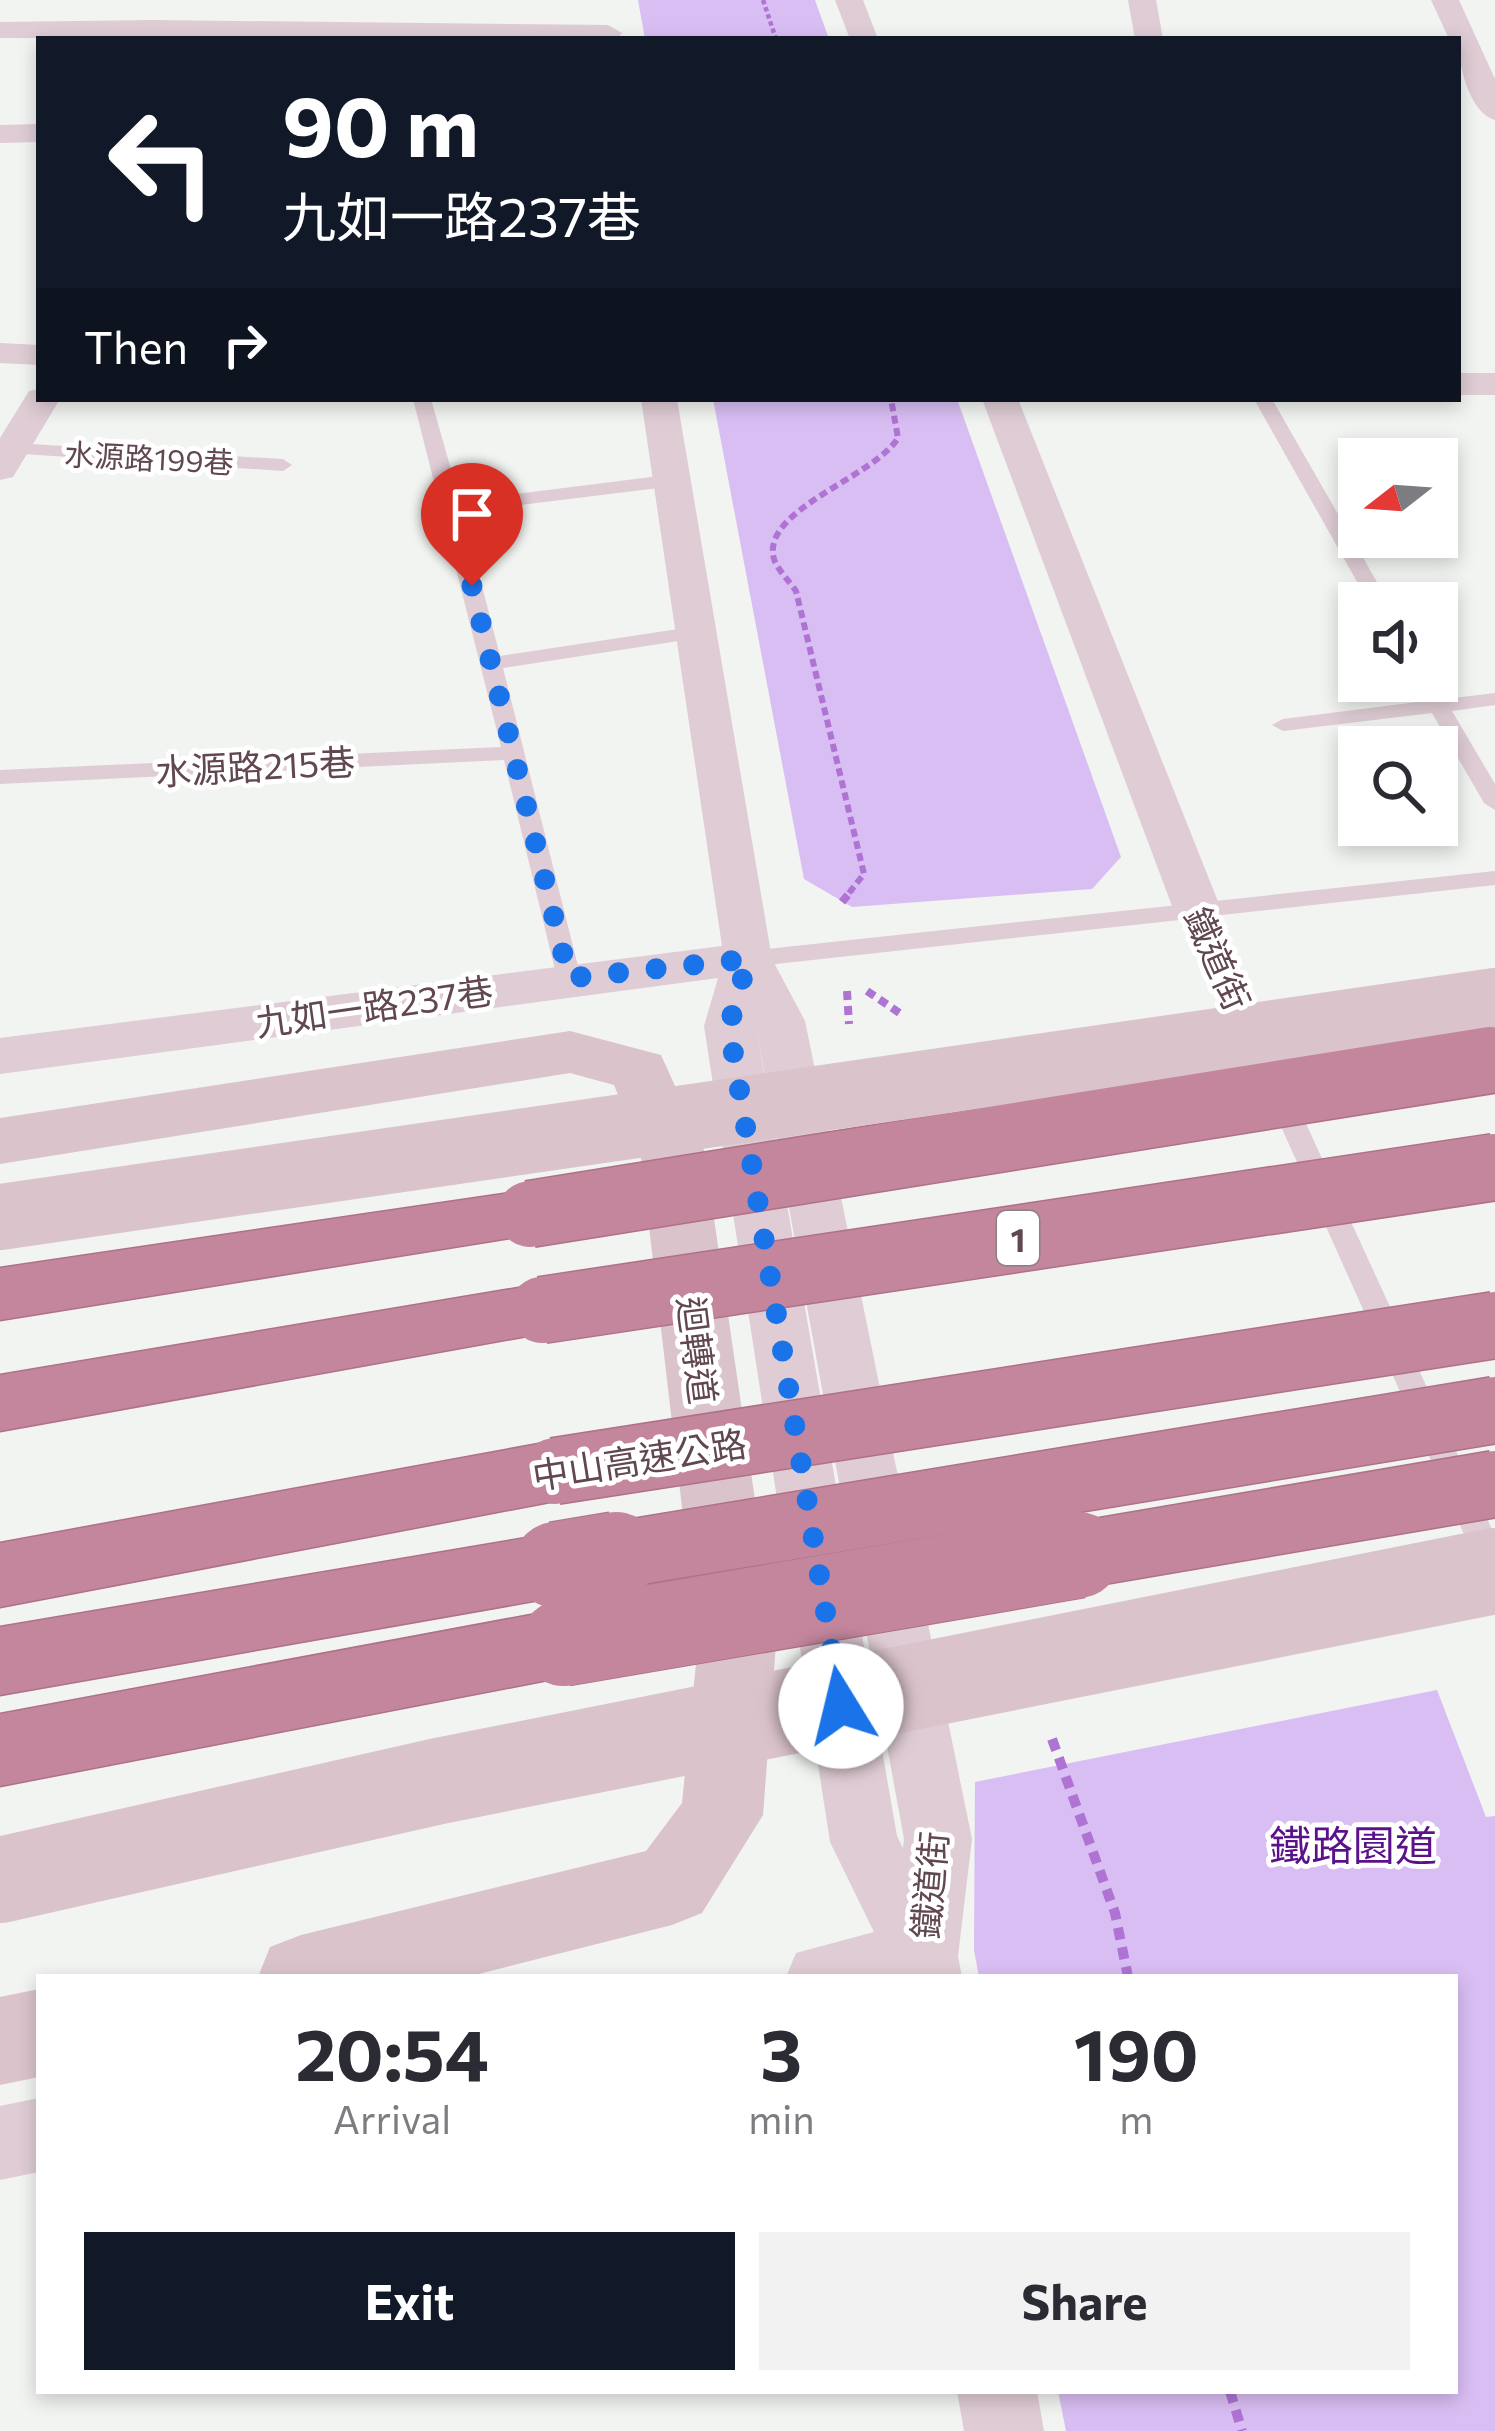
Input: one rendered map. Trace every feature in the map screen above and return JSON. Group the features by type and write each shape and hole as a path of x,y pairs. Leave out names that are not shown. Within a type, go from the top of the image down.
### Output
{"highway":[{"path":"0,1294 530,1214 1493,1040"},
{"name":"1","path":"0,1403 542,1310 1495,1167"},
{"name":"中山高速公路","path":"0,1575 555,1471 1495,1325"},
{"path":"0,1661 1495,1410"},
{"path":"0,1750 563,1643 1495,1484"}],"street":[{"path":"296,35 314,0"},
{"path":"602,0 608,36"},
{"path":"849,0 863,36"},
{"path":"1142,0 1148,36"},
{"path":"1445,0 1474,54 1495,111"},
{"path":"0,30 346,36"},
{"path":"0,134 36,133"},
{"path":"0,353 36,356"},
{"path":"1461,384 1495,384"},
{"path":"7,459 40,402"},
{"name":"鐵道街","path":"660,402 748,959 729,1026 864,1842 925,1967"},
{"name":"鐵道街","path":"1001,402 1199,914"},
{"name":"九如一路237巷","path":"0,1056 569,978 748,959"},
{"path":"0,1216 1493,1040"},
{"name":"迴轉道","path":"0,1141 570,1052 639,1070 673,1150 737,1644 722,1815 672,1885 313,1974"},
{"path":"0,1880 439,1781 1495,1571"},
{"path":"852,1974 925,1967"},
{"path":"0,2041 36,2034"},
{"path":"0,2143 36,2136"},
{"path":"998,2394 1004,2431"}],"lane":[{"path":"423,402 455,507 509,753 569,978"},
{"path":"1265,402 1367,582"},
{"name":"水源路199巷","path":"7,459 283,465"},
{"path":"455,507 675,480"},
{"path":"489,664 698,632"},
{"path":"1283,725 1495,699"},
{"path":"1435,702 1495,802"},
{"name":"水源路215巷","path":"0,777 509,753"},
{"path":"748,959 1199,914 1495,878"},
{"name":"鐵道街","path":"1199,914 1495,1571"}],"path":[{"path":"763,0 775,36"},
{"path":"833,914 864,874 796,591 774,559 775,535 790,515 885,459 898,438 892,402"},
{"path":"846,977 851,1046"},
{"path":"1231,2394 1242,2431"}],"green space":[{"path":"638,0 815,0 828,36 644,36"},
{"path":"714,402 958,402 1121,857 1092,889 852,907 804,879"},
{"name":"鐵路園道","path":"1437,1690 1486,1817 1495,1816 1495,2431 1066,2431 1059,2394 1458,2394 1458,1974 978,1974 974,1950 975,1782"}],"route":[{"path":"472,586 509,753 569,978 748,959 729,1026 841,1706"}]}
